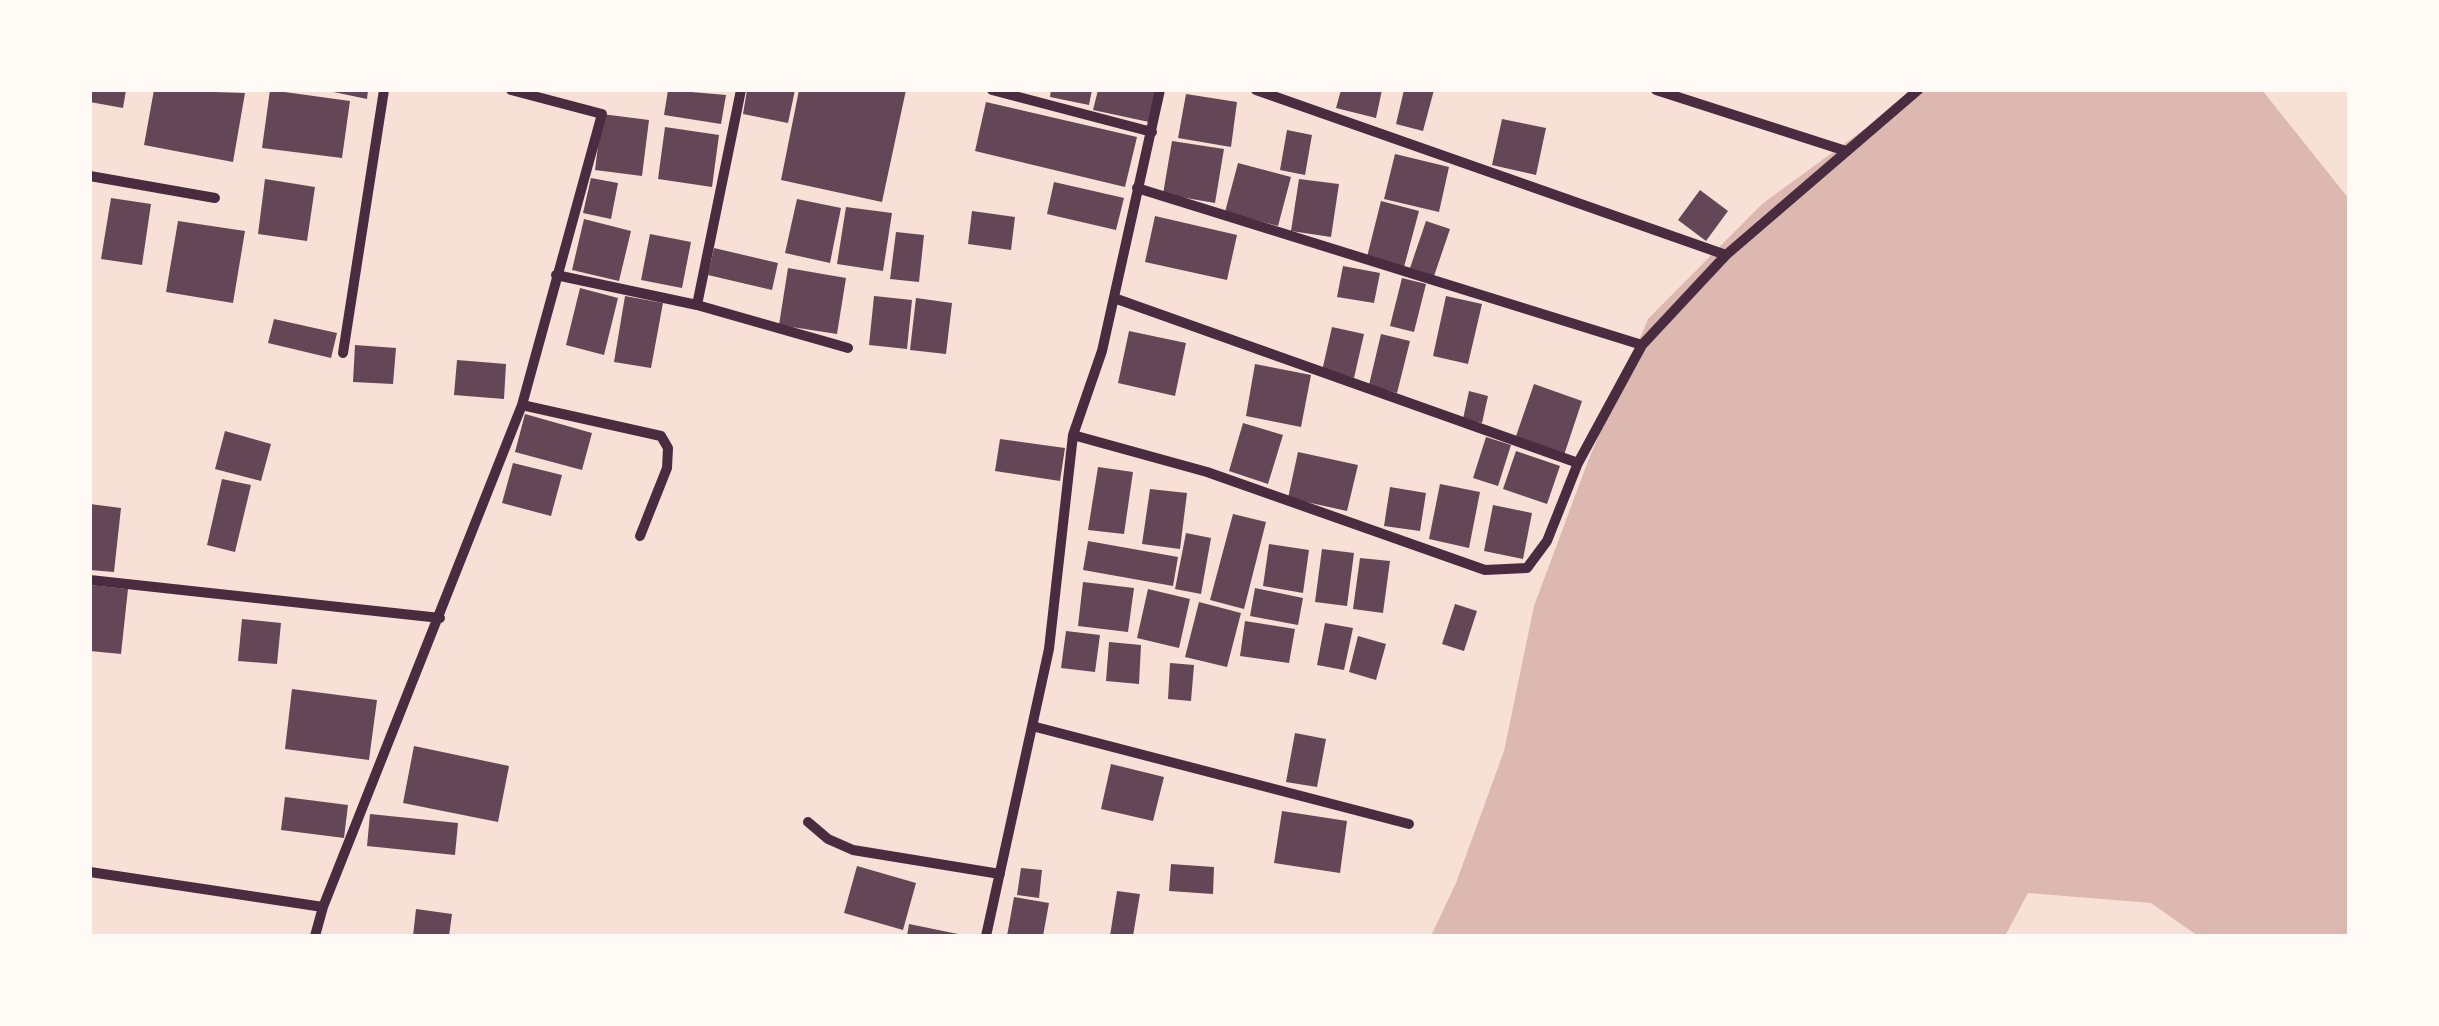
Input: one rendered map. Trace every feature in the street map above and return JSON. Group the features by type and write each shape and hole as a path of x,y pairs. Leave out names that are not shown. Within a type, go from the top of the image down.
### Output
{"street":[{"path":"342,353 384,90"},
{"path":"315,936 323,906 522,405 602,114 511,90"},
{"path":"697,306 741,90"},
{"path":"992,90 1152,132"},
{"path":"986,936 1049,649 1073,435 1102,351 1160,90"},
{"path":"1256,90 1726,254"},
{"path":"1656,90 1846,152"},
{"path":"1073,435 1207,472 1428,552 1507,572 1527,568 1539,554 1578,463 1642,346 1726,254 1918,90"},
{"path":"90,176 215,198"},
{"path":"1136,188 1642,346"},
{"path":"556,275 697,306 848,348"},
{"path":"1114,298 1578,463"},
{"path":"522,405 661,436 668,448 667,468 640,536"},
{"path":"90,580 440,618"},
{"path":"1032,726 1409,824"},
{"path":"808,822 828,839 852,850 1000,874"},
{"path":"90,872 323,906"}],"shaded area":[{"path":"1918,90 2262,90 2349,199 2349,936 2198,936 2151,903 2028,893 2005,936 1431,936 1456,883 1504,751 1534,606 1588,461 1648,319 1762,204"}],"building":[{"path":"90,90 126,90 123,108 90,102"},
{"path":"154,90 245,93 233,162 144,145"},
{"path":"270,90 350,101 342,158 262,148"},
{"path":"324,90 368,90 367,99"},
{"path":"668,90 726,95 721,124 664,115"},
{"path":"747,90 795,90 788,123 743,114"},
{"path":"799,90 906,90 882,202 781,180"},
{"path":"1051,90 1092,90 1089,105 1050,97"},
{"path":"1098,90 1156,90 1149,122 1093,110"},
{"path":"1341,90 1382,90 1376,118 1336,108"},
{"path":"1404,90 1434,90 1423,131 1396,124"},
{"path":"1186,94 1237,102 1231,147 1178,138"},
{"path":"986,102 1137,137 1125,187 975,151"},
{"path":"602,114 649,120 642,176 595,170"},
{"path":"1502,119 1546,128 1536,175 1492,165"},
{"path":"665,127 719,135 712,187 658,179"},
{"path":"1287,130 1312,135 1305,175 1280,170"},
{"path":"1172,141 1224,149 1215,203 1163,194"},
{"path":"1395,154 1449,167 1439,212 1384,199"},
{"path":"1238,163 1291,177 1278,226 1225,212"},
{"path":"591,178 618,183 611,219 583,213"},
{"path":"265,179 315,187 307,241 258,234"},
{"path":"1299,179 1339,184 1331,237 1291,231"},
{"path":"1054,182 1124,198 1116,230 1047,214"},
{"path":"1700,190 1728,211 1706,241 1678,220"},
{"path":"111,198 151,204 142,265 101,259"},
{"path":"797,199 841,208 830,263 785,253"},
{"path":"1381,201 1419,211 1404,267 1367,257"},
{"path":"846,207 892,213 883,271 837,264"},
{"path":"972,211 1015,217 1011,250 968,244"},
{"path":"1155,216 1237,235 1227,280 1145,262"},
{"path":"584,219 631,231 619,281 572,270"},
{"path":"178,221 245,231 233,303 166,292"},
{"path":"1426,221 1450,229 1434,276 1410,268"},
{"path":"896,232 924,235 919,282 890,279"},
{"path":"650,234 691,242 682,288 641,280"},
{"path":"714,248 778,263 772,290 708,275"},
{"path":"1343,266 1380,273 1374,303 1337,297"},
{"path":"788,268 846,278 837,334 779,325"},
{"path":"1402,278 1426,284 1414,332 1390,326"},
{"path":"580,288 618,298 604,355 566,345"},
{"path":"625,296 663,303 651,368 614,362"},
{"path":"874,296 912,300 907,349 869,345"},
{"path":"1446,296 1482,304 1468,364 1433,356"},
{"path":"916,298 952,303 946,354 910,350"},
{"path":"274,319 337,333 331,358 268,343"},
{"path":"1332,327 1364,334 1354,378 1322,371"},
{"path":"1129,331 1186,343 1175,396 1118,383"},
{"path":"1381,334 1410,341 1397,393 1369,385"},
{"path":"355,345 396,348 393,384 353,382"},
{"path":"457,360 506,364 504,399 454,395"},
{"path":"1255,364 1311,375 1301,427 1246,416"},
{"path":"1534,384 1582,401 1564,455 1515,439"},
{"path":"1469,391 1488,396 1482,423 1463,419"},
{"path":"525,414 592,433 582,470 515,452"},
{"path":"1243,423 1283,435 1268,484 1229,471"},
{"path":"225,431 271,444 261,481 215,469"},
{"path":"1486,437 1511,445 1498,486 1473,478"},
{"path":"1000,439 1065,448 1060,481 995,471"},
{"path":"1516,451 1560,466 1547,504 1503,489"},
{"path":"1298,452 1358,465 1347,511 1288,498"},
{"path":"513,463 562,475 551,516 502,503"},
{"path":"1098,467 1133,472 1124,534 1088,530"},
{"path":"222,479 251,485 235,552 207,545"},
{"path":"1440,484 1480,492 1469,548 1429,539"},
{"path":"1390,487 1426,493 1420,531 1384,526"},
{"path":"1150,489 1187,493 1180,549 1142,544"},
{"path":"90,504 121,508 114,572 90,570"},
{"path":"1493,505 1532,513 1523,559 1484,551"},
{"path":"1233,514 1266,522 1244,609 1210,600"},
{"path":"1186,533 1211,538 1201,594 1175,589"},
{"path":"1088,541 1178,557 1173,586 1083,570"},
{"path":"1269,544 1309,550 1303,593 1263,586"},
{"path":"1322,549 1354,553 1347,606 1315,602"},
{"path":"1360,558 1390,561 1383,613 1353,609"},
{"path":"1083,582 1134,588 1128,632 1078,626"},
{"path":"90,585 128,589 121,654 90,651"},
{"path":"1255,588 1303,598 1298,625 1250,616"},
{"path":"1148,589 1190,599 1179,648 1137,638"},
{"path":"1199,602 1241,613 1227,667 1185,657"},
{"path":"1455,604 1477,611 1464,651 1442,644"},
{"path":"242,619 281,623 277,664 238,661"},
{"path":"1245,621 1295,629 1289,663 1240,656"},
{"path":"1325,623 1353,628 1344,670 1317,665"},
{"path":"1066,631 1100,635 1095,672 1061,668"},
{"path":"1358,636 1386,644 1376,680 1349,672"},
{"path":"1109,642 1141,645 1139,684 1106,681"},
{"path":"1170,663 1194,665 1191,701 1168,699"},
{"path":"292,689 377,700 369,760 285,749"},
{"path":"1295,733 1326,739 1317,787 1286,782"},
{"path":"414,746 509,766 498,822 403,803"},
{"path":"1111,764 1164,777 1153,821 1101,809"},
{"path":"285,797 348,805 344,838 281,830"},
{"path":"1282,811 1347,821 1340,873 1274,863"},
{"path":"370,814 458,823 455,855 367,846"},
{"path":"1171,864 1214,867 1213,894 1169,891"},
{"path":"857,866 916,883 903,930 844,913"},
{"path":"1021,868 1042,870 1039,898 1017,895"},
{"path":"1117,891 1140,894 1133,936 1110,936"},
{"path":"1014,897 1049,903 1043,936 1007,936"},
{"path":"416,909 452,914 449,936 413,936"},
{"path":"909,924 958,934 907,936"}]}
